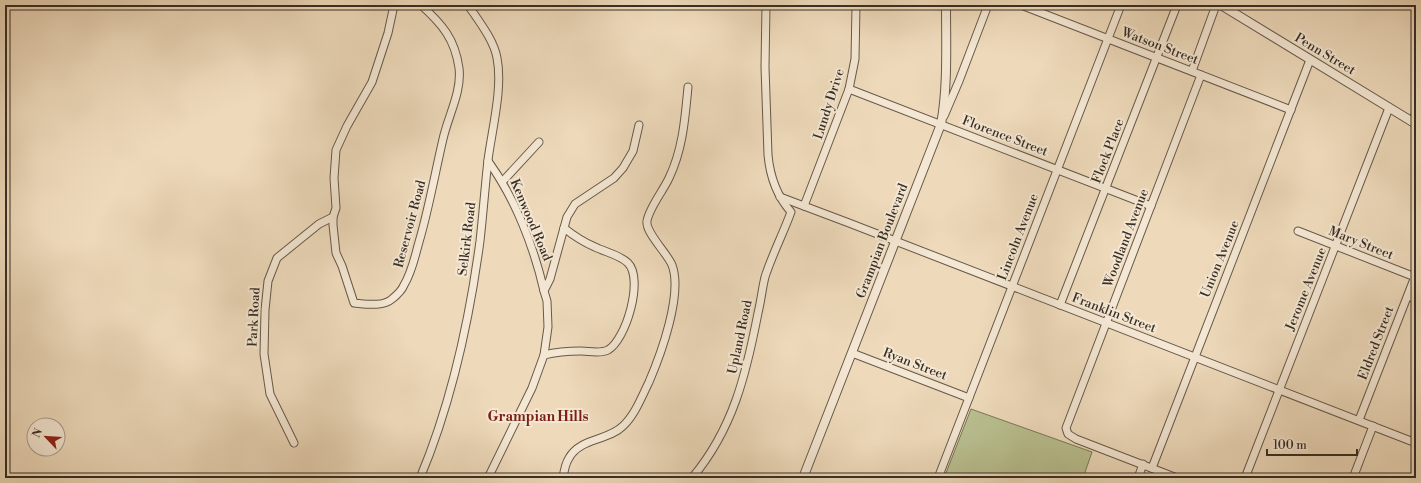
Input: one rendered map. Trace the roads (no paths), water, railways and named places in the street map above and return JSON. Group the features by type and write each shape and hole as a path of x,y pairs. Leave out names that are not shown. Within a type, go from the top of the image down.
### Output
{"street":[{"name":"Reservoir Road","path":"394,5 388,33 372,82 347,126 336,150 334,178 336,208 333,217 336,253 342,266 354,303 382,304 390,301 405,284 413,263 429,207 443,138 454,102 459,74 456,54 450,37 421,5"},
{"name":"Selkirk Road","path":"420,478 443,417 455,377 460,353 480,242 488,161 498,93 497,59 494,48 468,5"},
{"name":"Upland Road","path":"692,478 719,439 733,411 742,385 765,278 791,212 775,188 768,155 765,67 766,5"},
{"name":"Lundy Drive","path":"804,206 849,89 855,59 856,5"},
{"name":"Grampian Boulevard","path":"803,478 941,124 945,75 946,5"},
{"path":"941,124 988,5"},
{"name":"Watson Street","path":"1020,5 1291,110"},
{"name":"Lincoln Avenue","path":"938,478 1121,5"},
{"name":"Flock Place","path":"1060,305 1107,188 1177,5"},
{"path":"1192,71 1216,5"},
{"name":"Penn Street","path":"1221,5 1414,123"},
{"name":"Union Avenue","path":"1152,468 1310,60"},
{"name":"Woodland Avenue","path":"1143,464 1076,439 1067,432 1067,422 1201,75"},
{"path":"563,478 566,462 574,451 584,445 619,430 628,421 649,380 664,342 674,302 674,272 665,252 648,230 647,221 669,179 678,155 683,134 688,87"},
{"name":"Florence Street","path":"849,89 1151,206"},
{"name":"Jerome Avenue","path":"1245,478 1389,108"},
{"path":"1414,123 1416,113"},
{"path":"544,291 550,279 567,217 575,204 614,178 623,168 633,151 640,125"},
{"path":"502,182 539,142"},
{"name":"Kenwood Road","path":"488,161 502,182 529,240 547,301 548,327 544,355 532,388 488,478"},
{"path":"780,197 804,206"},
{"name":"Franklin Street","path":"804,206 1416,443"},
{"name":"Park Road","path":"294,443 270,394 264,354 265,310 268,281 277,258 319,224 333,217"},
{"path":"544,355 557,352 595,352 608,350 628,320 633,295 633,270 626,261 583,242 564,228"},
{"name":"Mary Street","path":"1298,231 1415,276"},
{"name":"Eldred Street","path":"1359,420 1415,276"},
{"path":"1408,296 1416,299"},
{"name":"Ryan Street","path":"852,353 969,398"},
{"path":"1353,478 1373,426"},
{"path":"1138,478 1143,464 1177,478"}],"district":[{"name":"Grampian Hills","path":"538,417"}]}
